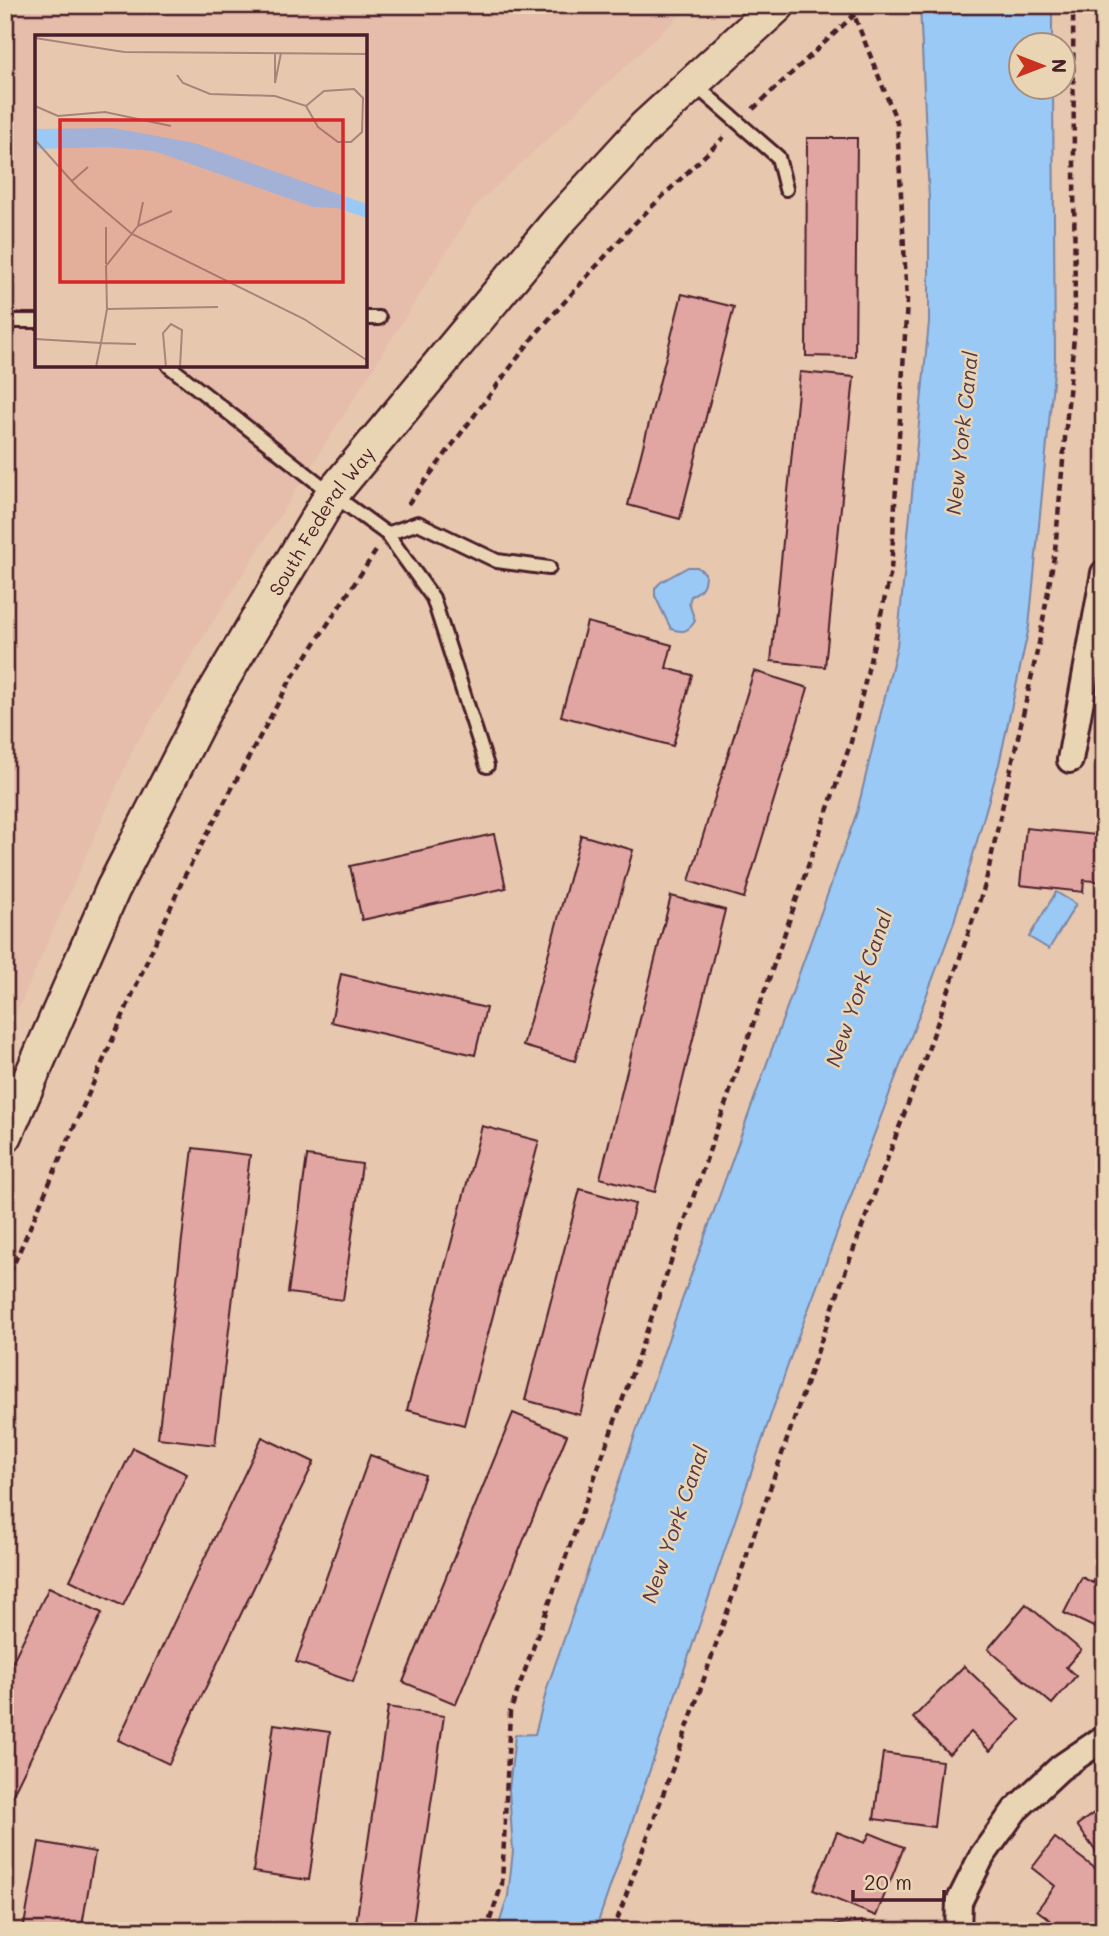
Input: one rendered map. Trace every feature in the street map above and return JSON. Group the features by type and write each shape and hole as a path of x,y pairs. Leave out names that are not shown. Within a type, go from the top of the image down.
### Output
{"main road":[{"name":"South Federal Way","path":"5,1136 126,864 207,705 332,494 556,224 645,127 778,5"}],"street":[{"path":"1070,760 1104,573"},
{"path":"958,1931 959,1902 982,1856 1015,1810 1060,1768 1104,1738"}],"lane":[{"path":"693,83 778,158 786,190"},
{"path":"368,318 379,318"},
{"path":"5,321 35,321"},
{"path":"172,368 387,534 433,598 487,766"},
{"path":"387,534 418,523 497,561 549,568"}],"path":[{"path":"486,1931 502,1884 510,1712 634,1368 851,742 891,571 907,301 897,122 854,15 843,5"},
{"path":"5,1284 184,877 290,681 387,534 425,479 534,336 634,224 865,5"},
{"path":"613,1931 680,1748 843,1278 928,1049 985,885 1036,656 1055,551 1076,325 1073,5"}],"shaded area":[{"path":"5,5 691,5 476,205 135,745 5,1038"}],"water":[{"name":"New York Canal","path":"920,5 1052,5 1052,32 1007,32 1007,102 1053,102 1055,361 1029,627 999,764 953,925 793,1350 595,1931 497,1931 508,1896 513,1851 509,1790 515,1735 535,1734 548,1685 677,1314 857,812 897,646 929,322 929,199"},
{"path":"688,567 697,567 705,573 704,581 700,590 691,596 689,603 695,621 685,631 679,631 671,629 655,596 655,588"},
{"path":"1056,892 1076,904 1049,949 1029,937"}],"building":[{"path":"807,138 857,138 855,357 806,356"},
{"path":"682,294 734,307 680,519 628,505"},
{"path":"800,372 854,377 825,667 771,661"},
{"path":"587,622 672,645 666,668 692,675 673,746 561,716"},
{"path":"754,671 808,688 744,898 689,881"},
{"path":"1104,757 1104,882 1084,880 1083,892 1020,885 1026,828 1096,835"},
{"path":"494,834 506,888 362,920 350,866"},
{"path":"581,835 633,850 575,1061 523,1046"},
{"path":"671,896 725,910 655,1192 600,1178"},
{"path":"341,974 486,1008 475,1055 331,1022"},
{"path":"482,1126 539,1141 464,1425 407,1410"},
{"path":"193,1148 250,1155 215,1445 158,1438"},
{"path":"307,1156 362,1164 343,1300 288,1293"},
{"path":"580,1189 635,1204 580,1415 525,1400"},
{"path":"513,1413 567,1435 456,1704 403,1682"},
{"path":"262,1437 314,1462 169,1764 118,1740"},
{"path":"133,1448 187,1474 123,1606 70,1580"},
{"path":"370,1455 425,1475 353,1682 296,1662"},
{"path":"1104,1559 1104,1632 1064,1613 1082,1577 1093,1583"},
{"path":"49,1587 102,1613 5,1810 5,1677"},
{"path":"1026,1604 1081,1650 1066,1667 1076,1676 1052,1704 988,1649"},
{"path":"964,1666 1020,1720 990,1751 971,1732 949,1754 913,1718"},
{"path":"388,1707 444,1716 412,1931 355,1931"},
{"path":"274,1724 330,1732 309,1880 253,1872"},
{"path":"883,1753 942,1761 934,1827 874,1819"},
{"path":"1104,1806 1104,1863 1077,1825"},
{"path":"837,1832 865,1843 870,1833 904,1847 876,1916 813,1890"},
{"path":"1055,1838 1104,1875 1104,1921 1096,1931 1064,1931 1037,1910 1055,1886 1032,1868"},
{"path":"39,1842 95,1852 81,1931 23,1931"},
{"path":"862,1921 864,1931 811,1931 810,1928"}]}
